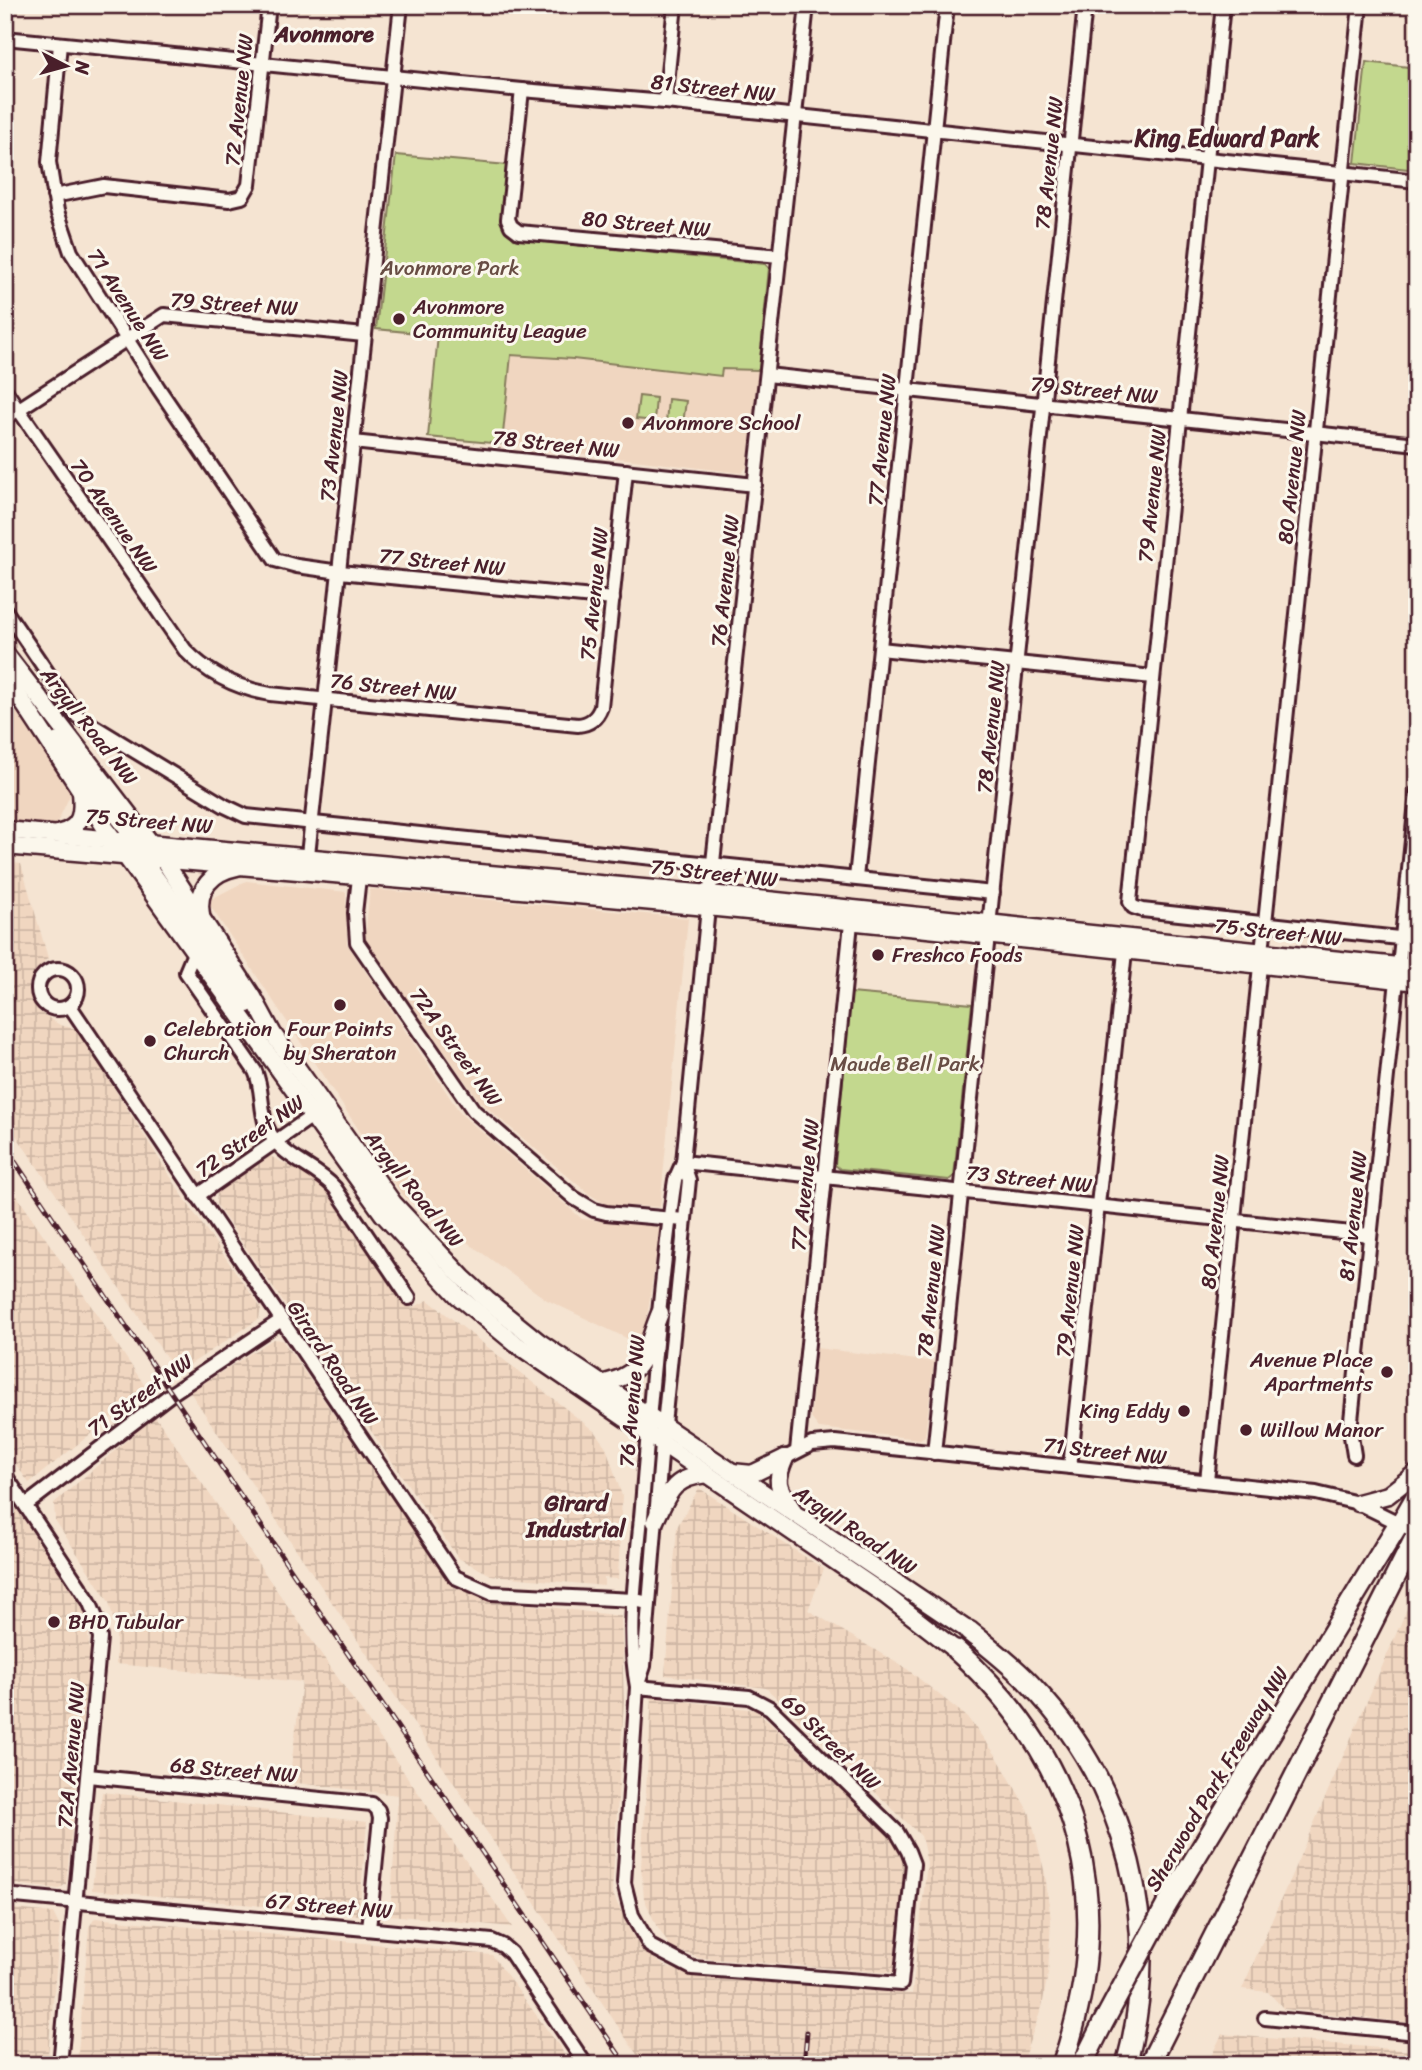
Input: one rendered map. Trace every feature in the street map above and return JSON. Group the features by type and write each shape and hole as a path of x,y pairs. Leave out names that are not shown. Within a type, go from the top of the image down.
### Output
{"highway":[{"path":"1149,2065 1411,1530"},
{"name":"Sherwood Park Freeway NW","path":"1082,2065 1166,1906 1411,1530"},
{"path":"969,1631 1008,1662 1049,1706 1075,1740 1097,1777 1117,1822 1131,1868 1141,1934 1142,1976 1138,2017 1126,2065"},
{"path":"956,1650 993,1685 1025,1725 1051,1769 1069,1810 1082,1850 1089,1909 1086,1970 1078,2013 1062,2065"}],"main road":[{"name":"Argyll Road NW","path":"5,653 125,807 138,849 194,953 318,1112 437,1252 510,1319 600,1384 969,1631"},
{"name":"Argyll Road NW","path":"8,680 113,839"},
{"path":"8,680 138,849 237,991 273,1034"},
{"path":"57,834 70,831 78,825 82,810 81,792"},
{"path":"125,807 154,828 200,846"},
{"name":"75 Street NW","path":"5,830 113,839 138,849"},
{"name":"75 Street NW","path":"5,846 138,849 200,846 307,864 709,901 1398,973 1417,982"},
{"name":"Argyll Road NW","path":"138,849 163,859 253,997 318,1112 383,1214 458,1296 516,1344 894,1602 956,1650"},
{"name":"75 Street NW","path":"163,859 247,865 307,864"},
{"path":"201,917 200,899 211,879 226,869 247,865"},
{"name":"75 Street NW","path":"709,901 851,923 989,930 1125,952 1261,959"},
{"name":"75 Street NW","path":"1398,973 1417,968"},
{"path":"600,1384 619,1380 632,1372 645,1356 660,1314"},
{"path":"730,1472 752,1474 791,1454"},
{"path":"791,1454 778,1475 778,1484 795,1515"},
{"path":"1358,1503 1388,1495 1417,1472"},
{"path":"655,1521 678,1482 707,1474"},
{"path":"1411,1530 1417,1492"}],"street":[{"name":"72 Avenue NW","path":"54,196 104,186 229,200 242,197 249,185 269,5"},
{"name":"73 Avenue NW","path":"307,864 401,5"},
{"path":"665,102 675,5"},
{"name":"76 Avenue NW","path":"807,5 683,1162 675,1180 669,1219 647,1434 634,1600 633,1665 637,1687 624,1883 632,1915 650,1946 692,1968 901,1984"},
{"name":"77 Avenue NW","path":"856,878 947,5"},
{"name":"78 Avenue NW","path":"934,1453 1085,5"},
{"name":"79 Avenue NW","path":"1133,907 1130,899 1223,5"},
{"name":"80 Avenue NW","path":"1207,1481 1360,5"},
{"name":"81 Street NW","path":"5,38 665,102 1417,181"},
{"name":"71 Avenue NW","path":"60,44 50,145 51,181 71,252 271,555"},
{"name":"80 Street NW","path":"522,90 508,219 511,226 519,232 780,256"},
{"name":"79 Street NW","path":"5,418 164,315 364,335"},
{"name":"79 Street NW","path":"767,374 1417,444"},
{"name":"70 Avenue NW","path":"5,390 175,638 194,660"},
{"name":"78 Street NW","path":"354,442 755,485"},
{"name":"75 Avenue NW","path":"594,719 601,707 626,471"},
{"name":"77 Street NW","path":"271,555 285,564 340,572 612,599"},
{"name":"Argyll Road NW","path":"5,610 74,712 88,724"},
{"path":"880,649 1153,677"},
{"name":"76 Street NW","path":"194,660 223,679 247,689 270,694 578,725 594,719"},
{"name":"75 Street NW","path":"88,724 237,812 254,817 993,893"},
{"name":"81 Avenue NW","path":"1353,1455 1350,1430 1417,793"},
{"name":"72A Street NW","path":"360,869 355,913 357,942 474,1111 584,1205 600,1212 684,1220"},
{"name":"75 Street NW","path":"1133,907 1142,911 1417,940"},
{"name":"77 Avenue NW","path":"791,1454 825,1177 851,923"},
{"name":"79 Avenue NW","path":"1070,1467 1125,952"},
{"path":"194,953 186,972 255,1071 260,1085 266,1125 290,1157 323,1177 335,1188 409,1297"},
{"name":"Girard Road NW","path":"70,1006 455,1577 491,1593 649,1603"},
{"name":"72 Street NW","path":"197,1196 318,1112"},
{"name":"76 Avenue NW","path":"637,1687 644,1666 662,1444 689,1180 683,1162"},
{"name":"73 Street NW","path":"683,1162 1370,1235"},
{"name":"71 Street NW","path":"26,1505 171,1394 281,1321"},
{"name":"71 Street NW","path":"791,1454 812,1444 829,1442 1316,1493 1358,1503 1411,1530"},
{"name":"72A Avenue NW","path":"5,1475 89,1601 99,1630 100,1648 60,2065"},
{"name":"69 Street NW","path":"637,1687 758,1700 770,1708 903,1840 913,1864 901,1984"},
{"name":"68 Street NW","path":"88,1776 364,1801 376,1807 380,1818 369,1930"},
{"name":"67 Street NW","path":"5,1895 485,1940 503,1946 511,1953 586,2065"},
{"path":"1265,2018 1417,2033"}],"shaded area":[{"name":"Avonmore School","path":"511,355 573,359 721,376 722,369 759,370 747,467 741,473 502,444"},
{"path":"5,696 72,791 56,825 5,821"},
{"path":"5,862 21,864 48,958 29,984 38,1011 60,1025 76,1029 190,1207 261,1308 259,1319 177,1373 5,1119"},
{"path":"246,881 346,892 347,944 461,1114 582,1219 660,1227 643,1346 547,1300 402,1195 207,901"},
{"path":"370,889 688,918 660,1207 607,1205 589,1194 480,1102 365,939"},
{"path":"268,1155 324,1184 412,1308 428,1300 594,1431 606,1447 622,1496 618,1579 604,1578 604,1586 491,1575 458,1558 216,1204 217,1193"},
{"path":"5,1178 147,1389 29,1483 5,1449"},
{"path":"273,1339 282,1340 454,1587 485,1599 621,1616 624,1701 612,1892 632,1935 643,1951 666,1967 695,1976 912,1994 927,1863 921,1836 766,1688 665,1675 677,1527 699,1488 824,1569 808,1610 907,1669 967,1717 996,1755 1030,1814 1045,1874 1051,1920 1048,1973 1042,2007 1021,2065 644,2065 190,1392"},
{"path":"816,1348 934,1362 925,1436 920,1439 819,1428 811,1418"},
{"path":"155,1416 512,1927 390,1915 398,1795 289,1782 302,1682 116,1664 116,1630 109,1602 55,1520 54,1503"},
{"path":"5,1492 85,1611 90,1651 66,1884 59,1889 5,1883"},
{"path":"1417,1586 1417,2019 1413,2023 1284,2009 1268,1992 1242,1989"},
{"path":"652,1697 756,1710 890,1835 903,1852 907,1867 896,1973 699,1958 671,1948 656,1925 644,1898 641,1867"},
{"path":"102,1792 367,1822 359,1915 92,1890"},
{"path":"5,1908 53,1913 60,1927 47,2065 5,2065"},
{"path":"95,1918 492,1955 562,2050 568,2065 77,2065 89,1927"},
{"path":"1222,2034 1413,2051 1412,2065 1207,2065"}],"green space":[{"path":"1366,62 1417,68 1417,170 1355,163"},
{"name":"Avonmore Park","path":"396,155 507,165 502,213 514,239 765,264 769,268 759,370 722,369 721,376 573,359 511,355 502,444 428,437 438,335 376,329"},
{"path":"639,396 656,398 654,421 636,419"},
{"path":"668,399 686,401 683,424 666,423"},
{"name":"Maude Bell Park","path":"851,993 972,1004 954,1176 949,1180 840,1169 835,1165"}],"railway":[{"path":"5,1147 626,2065"},
{"path":"804,2065 807,2032"}],"place":[{"name":"Avonmore Community League","path":"399,319"},
{"name":"Avonmore School","path":"628,423"},
{"name":"Freshco Foods","path":"878,955"},
{"name":"Four Points by Sheraton","path":"340,1005"},
{"name":"Celebration Church","path":"150,1041"},
{"name":"Avenue Place Apartments","path":"1387,1372"},
{"name":"King Eddy","path":"1184,1411"},
{"name":"Willow Manor","path":"1246,1430"},
{"name":"BHD Tubular","path":"54,1622"}],"district":[{"name":"Avonmore","path":"324,34"},
{"name":"King Edward Park","path":"1227,138"},
{"name":"Girard Industrial","path":"576,1516"}]}
